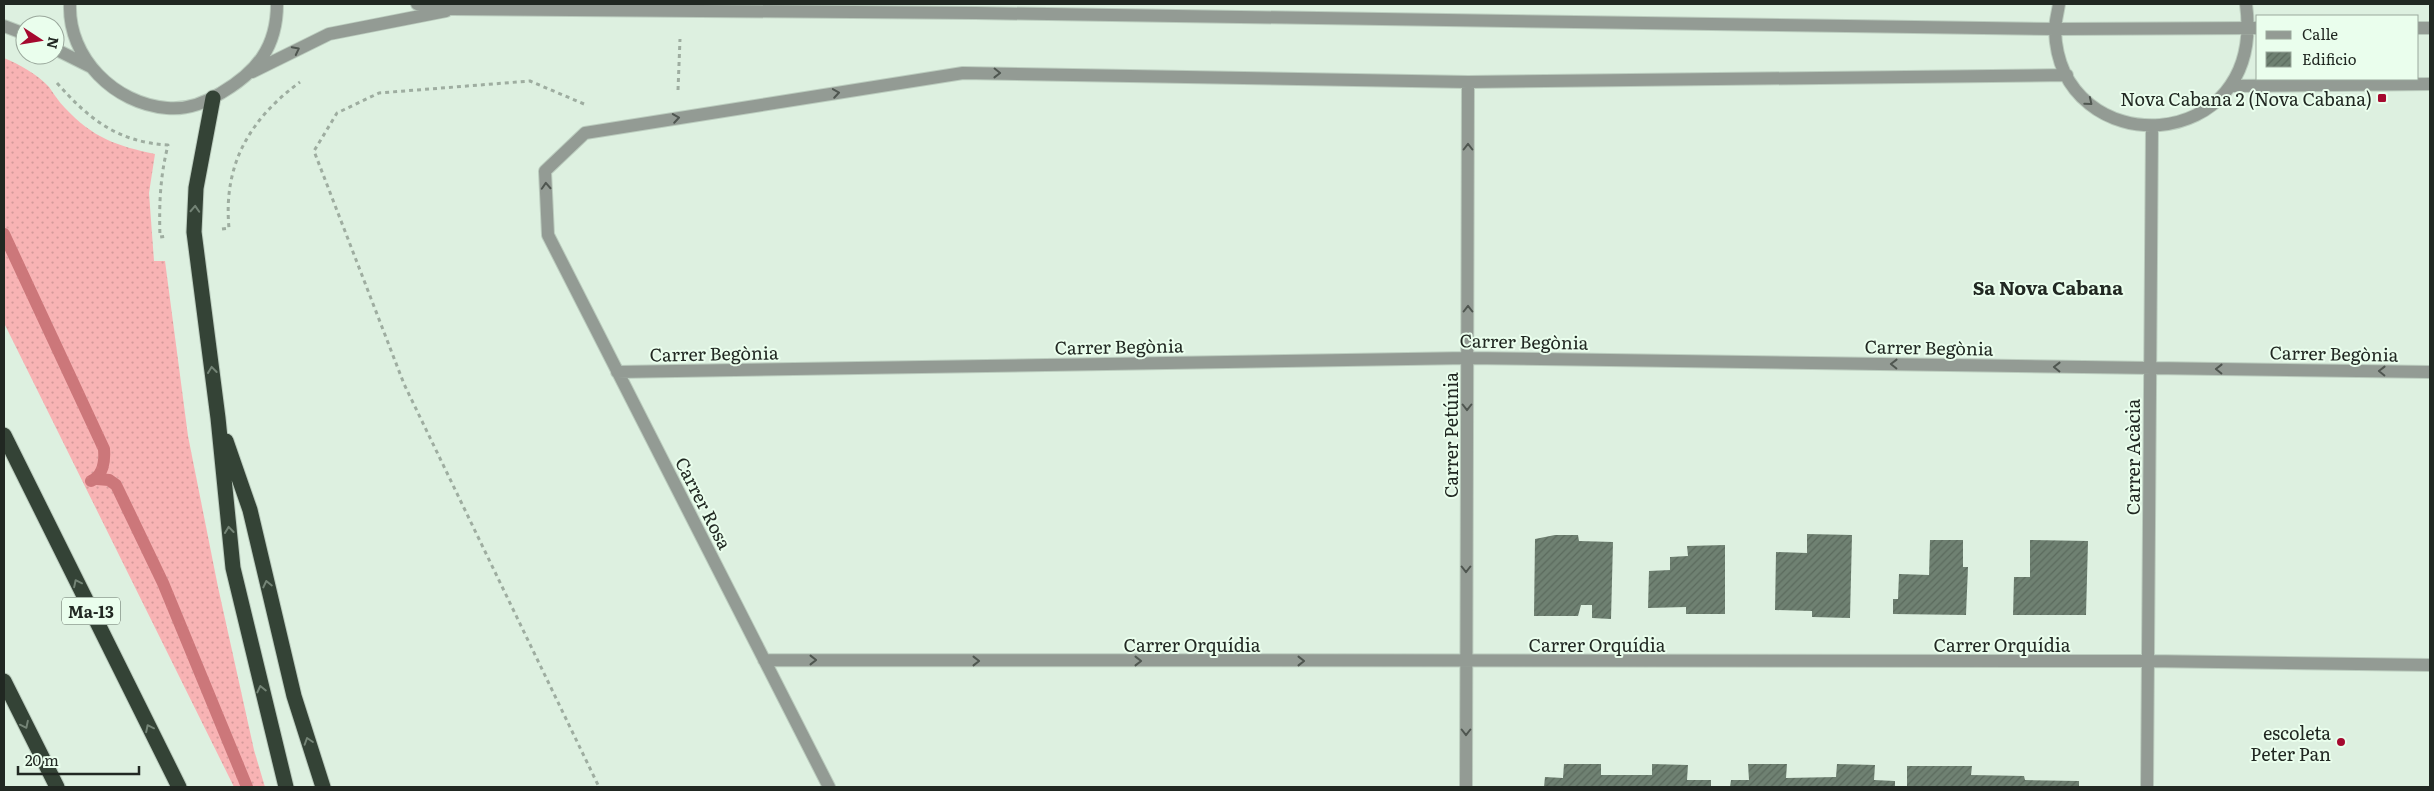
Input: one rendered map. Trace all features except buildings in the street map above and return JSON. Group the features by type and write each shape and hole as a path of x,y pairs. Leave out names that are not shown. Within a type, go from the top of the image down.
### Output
{"highway":[{"path":"213,98 196,188 194,232 218,418 233,568 286,787"},
{"path":"218,418 250,510 294,696 323,787"},
{"name":"Ma-13","path":"4,436 179,787"},
{"path":"4,681 57,787"}],"street":[{"path":"70,4 76,42 91,67 113,88 139,103 168,108 199,105 252,72 329,34 403,21 453,9"},
{"path":"252,72 268,46 277,17 277,4"},
{"path":"418,4 453,9 975,13 2055,29 2253,28"},
{"path":"2059,4 2055,29 2058,53 2067,75 2082,97 2102,113 2126,123 2152,126 2182,122 2210,108 2231,86 2245,59 2253,28 2246,4"},
{"path":"65,54 91,67"},
{"name":"Carrer Rosa","path":"829,787 548,235 545,171 585,133 962,73 1468,82"},
{"path":"1468,82 2067,75"},
{"name":"Carrer Petúnia","path":"1466,787 1468,82"},
{"path":"2231,86 2430,84"},
{"name":"Carrer Acàcia","path":"2147,787 2152,126"},
{"name":"Carrer Begònia","path":"617,372 1468,358 2430,372"},
{"name":"Carrer Orquídia","path":"764,660 2148,661 2430,665"}],"path":[{"path":"677,96 682,11"},
{"path":"670,40 680,40"},
{"path":"52,77 92,119 109,129 150,144 168,145 160,182 160,237 229,228 227,206 229,188 244,143 261,115 278,98 307,77"},
{"path":"587,105 530,81 379,93 337,113 314,151 404,384 599,787"}],"shaded area":[{"path":"4,58 15,63 15,65 22,66 39,78 75,118 96,134 117,144 155,154 149,193 154,261 165,261 188,436 218,587 254,750 265,787 234,787 4,323"}],"waterway":[{"path":"4,234 104,449 101,472 91,481"},
{"path":"97,479 109,480 116,485 163,583 247,787"}],"place":[{"name":"Nova Cabana 2 (Nova Cabana)","path":"2382,98"},
{"name":"escoleta Peter Pan","path":"2341,742"}],"district":[{"name":"Sa Nova Cabana","path":"2048,287"}]}
